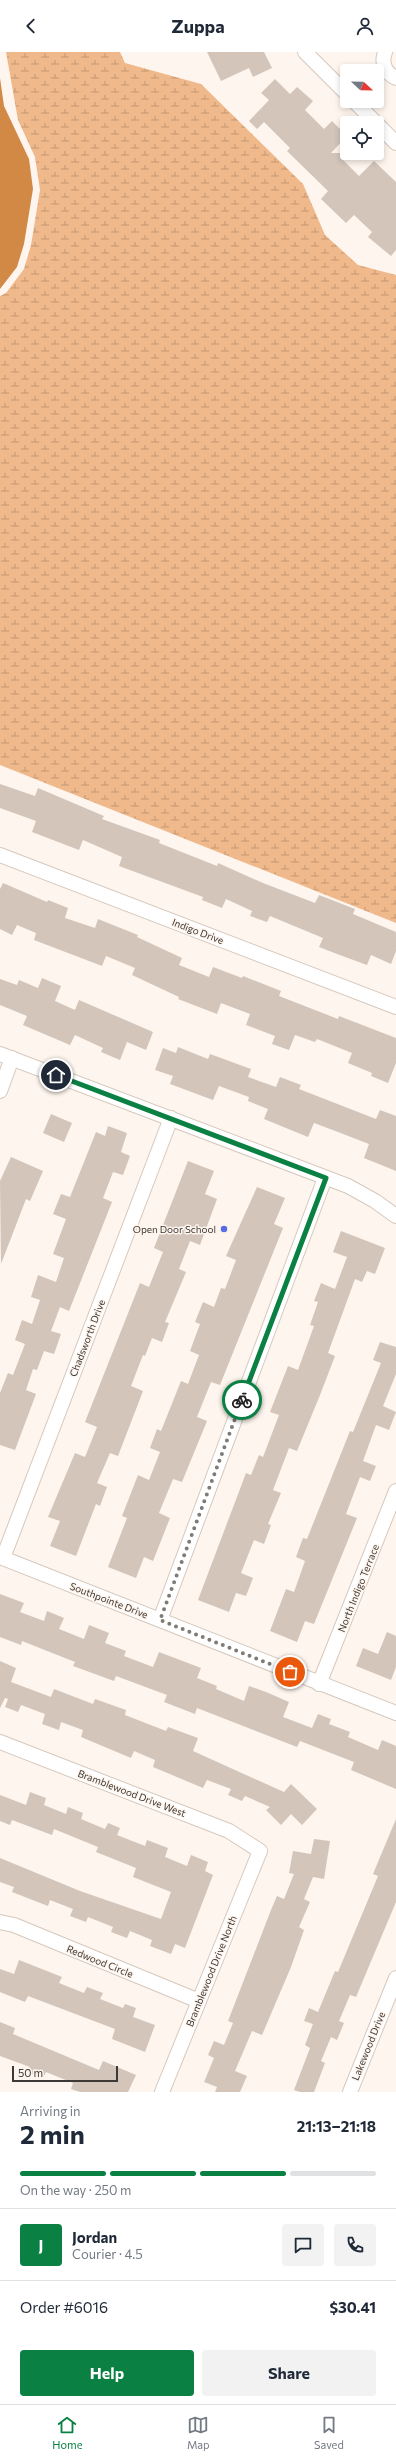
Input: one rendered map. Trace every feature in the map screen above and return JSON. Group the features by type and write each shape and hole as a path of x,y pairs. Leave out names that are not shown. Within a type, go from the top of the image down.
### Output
{"street":[{"path":"305,52 340,87"},
{"path":"385,52 383,61 387,77"},
{"path":"361,108 368,116"},
{"path":"384,132 396,143"},
{"name":"Indigo Drive","path":"0,855 396,1007"},
{"path":"0,1091 6,1056 348,1186 375,1201 396,1216"},
{"name":"Chadsworth Drive","path":"1,1558 171,1118"},
{"path":"160,1620 326,1178"},
{"name":"North Indigo Terrace","path":"319,1684 396,1491"},
{"name":"Southpointe Drive","path":"1,1558 396,1713"},
{"name":"Bramblewood Drive West","path":"0,1742 229,1831 260,1851"},
{"name":"Bramblewood Drive North","path":"162,2092 260,1851"},
{"name":"Redwood Circle","path":"0,1922 14,1926 199,2002"},
{"name":"Lakewood Drive","path":"350,2092 395,1984"}],"green space":[{"path":"6,52 120,52 125,63 201,84 303,184 325,235 358,265 396,275 396,923 0,765 0,296 6,293 24,269 31,245 40,190 35,157 18,120"}],"shaded area":[{"path":"0,78 4,106 29,159 33,189 24,244 17,267 0,289"}],"building":[{"path":"207,52 264,52 272,68 253,77 249,68 221,81"},
{"path":"275,79 290,94 297,87 313,101 305,110 324,129 332,121 340,129 340,143 331,153 340,153 340,160 343,160 359,176 374,161 396,182 396,250 391,256 368,237 372,232 354,215 346,223 321,199 328,191 287,151 290,148 264,122 257,129 249,121 269,100 261,93"},
{"path":"0,784 35,796 38,788 104,816 102,819 160,840 159,843 217,866 218,863 263,883 315,903 319,895 355,909 353,914 396,932 396,951 391,964 371,955 367,965 319,947 323,938 270,916 267,922 250,916 252,911 226,899 222,908 202,900 203,897 119,866 122,857 83,840 79,850 32,832 36,821 0,808"},
{"path":"3,883 47,902 48,900 68,908 65,918 95,928 98,919 138,935 137,937 182,958 179,965 209,977 213,967 242,978 243,976 281,991 279,996 338,1019 339,1016 396,1038 396,1063 388,1083 371,1076 372,1073 348,1063 352,1053 317,1039 315,1042 295,1035 289,1050 272,1044 275,1036 246,1025 250,1014 221,1003 217,1014 178,999 179,997 132,975 135,968 106,956 102,966 34,940 36,933 17,925 12,935 0,929 0,889"},
{"path":"42,978 61,986 55,1001 75,1010 79,1000 153,1032 146,1050 127,1042 120,1060 101,1052 103,1048 75,1035 70,1045 23,1025 27,1016 0,1005 0,979 17,985 19,980 38,988"},
{"path":"178,1047 208,1059 210,1054 251,1069 248,1077 276,1087 280,1077 301,1085 299,1089 376,1119 380,1110 396,1116 396,1171 364,1158 369,1144 314,1123 308,1137 264,1119 268,1109 248,1101 249,1097 219,1086 213,1100 170,1084 173,1076 155,1070 163,1048 176,1053"},
{"path":"51,1114 72,1123 64,1142 43,1133"},
{"path":"108,1126 127,1133 121,1152 130,1156 123,1175 113,1172 103,1198 112,1202 69,1311 60,1307 51,1331 61,1334 54,1354 44,1351 37,1370 33,1369 26,1390 36,1394 15,1450 0,1445 0,1393 8,1373 13,1375 25,1344 15,1340 22,1320 32,1324 40,1300 31,1297 38,1275 56,1282 64,1258 53,1254 66,1219 53,1214 61,1194 70,1197 96,1132 105,1136"},
{"path":"11,1157 43,1171 30,1201 26,1199 1,1264 0,1181"},
{"path":"188,1161 214,1171 205,1194 217,1199 200,1245 190,1241 179,1269 186,1272 165,1322 169,1323 162,1342 152,1338 145,1356 143,1355 131,1386 143,1391 118,1456 110,1453 97,1483 107,1487 100,1506 96,1504 76,1556 50,1546 60,1521 48,1517 75,1453 85,1457 97,1427 85,1422 140,1283 149,1287 163,1252 154,1248"},
{"path":"257,1187 285,1198 274,1224 283,1228 220,1385 211,1382 197,1417 207,1421 182,1482 173,1479 159,1513 170,1518 153,1561 144,1557 136,1578 108,1567 127,1518 122,1516 138,1475 149,1480 160,1452 150,1448 157,1429 161,1431 181,1381 188,1384 199,1355 190,1351 200,1324 195,1322 203,1302 214,1307 221,1288 225,1289 236,1260 226,1256"},
{"path":"341,1231 385,1248 375,1274 367,1271 362,1282 355,1279 328,1353 335,1356 320,1395 297,1451 289,1448 273,1490 281,1493 268,1524 271,1525 264,1544 254,1540 241,1573 253,1578 246,1596 236,1593 229,1612 198,1600 246,1473 251,1475 259,1455 263,1457 279,1415 270,1412 288,1366 298,1370 314,1326 310,1325 318,1302 314,1301 321,1283 335,1289 347,1257 333,1252"},
{"path":"380,1342 396,1347 396,1374 383,1406 396,1412 389,1430 376,1425 363,1461 376,1466 370,1481 360,1477 346,1514 357,1518 314,1624 305,1621 297,1642 270,1631 286,1589 294,1592 305,1561 296,1557 303,1538 307,1539 350,1431 353,1432 381,1363 373,1360"},
{"path":"0,1594 24,1603 20,1612 44,1621 47,1611 64,1618 59,1629 84,1639 89,1625 109,1633 105,1643 126,1651 124,1656 153,1667 159,1652 201,1668 197,1678 217,1686 216,1689 244,1701 249,1686 289,1702 283,1717 312,1728 318,1714 331,1719 329,1724 350,1732 348,1737 378,1750 382,1740 396,1746 396,1789 351,1770 354,1762 300,1741 297,1747 197,1708 195,1714 164,1702 167,1695 116,1676 114,1681 73,1666 75,1662 22,1641 21,1645 0,1637"},
{"path":"387,1632 396,1636 396,1667 391,1680 356,1666 363,1648 378,1654"},
{"path":"0,1661 16,1668 11,1682 51,1697 54,1689 93,1704 95,1699 126,1710 125,1715 166,1731 168,1727 198,1738 193,1751 284,1792 291,1784 317,1809 302,1825 291,1814 281,1825 266,1810 270,1807 245,1796 242,1801 228,1795 231,1789 207,1780 203,1788 153,1767 155,1760 134,1751 131,1758 81,1737 83,1730 61,1722 59,1730 42,1724 45,1714 21,1705 18,1712 5,1707 8,1699 5,1698 0,1708"},
{"path":"30,1792 46,1798 44,1805 66,1814 68,1807 83,1813 81,1819 105,1829 108,1823 120,1828 117,1835 145,1846 147,1840 168,1848 165,1857 187,1866 191,1855 208,1862 205,1871 213,1875 185,1948 175,1944 171,1954 150,1946 152,1940 130,1931 127,1938 111,1932 113,1927 88,1917 86,1922 70,1916 73,1909 50,1900 48,1906 12,1892 14,1887 0,1882 0,1858 80,1891 161,1919 171,1892 133,1877 136,1868 96,1852 98,1847 54,1829 52,1835 12,1820 10,1825 0,1821 0,1795 26,1805"},
{"path":"396,1819 396,1902 356,1997 350,1995 339,2021 344,2023 337,2040 331,2037 321,2061 325,2063 314,2092 300,2092 294,2090 310,2048 305,2045 313,2024 304,2021 309,2008 318,2012 335,1971 338,1972 378,1876 373,1874"},
{"path":"314,1839 330,1841 324,1879 313,1877 304,1899 310,1902 299,1927 304,1930 291,1967 262,2035 252,2031 235,2071 247,2076 240,2092 215,2092 217,2087 204,2082 214,2058 208,2055 214,2041 224,2045 233,2023 228,2021 271,1910 277,1896 284,1899 294,1874 289,1873 293,1851 311,1854"},
{"path":"19,1960 62,1977 59,1983 84,1993 87,1987 103,1993 100,1999 123,2008 125,2004 136,2008 133,2017 155,2025 145,2052 112,2039 115,2029 28,1996 25,2002 0,1992 0,1969 14,1974"},
{"path":"0,2022 15,2028 13,2034 99,2070 103,2061 136,2075 128,2092 80,2092 71,2089 73,2083 46,2072 43,2078 28,2072 30,2067 0,2056"}],"way so far":[{"path":"242,1400 160,1620 290,1672"}],"place":[{"name":"Open Door School","path":"224,1229"}],"route":[{"path":"56,1075 326,1178 242,1400"}]}
